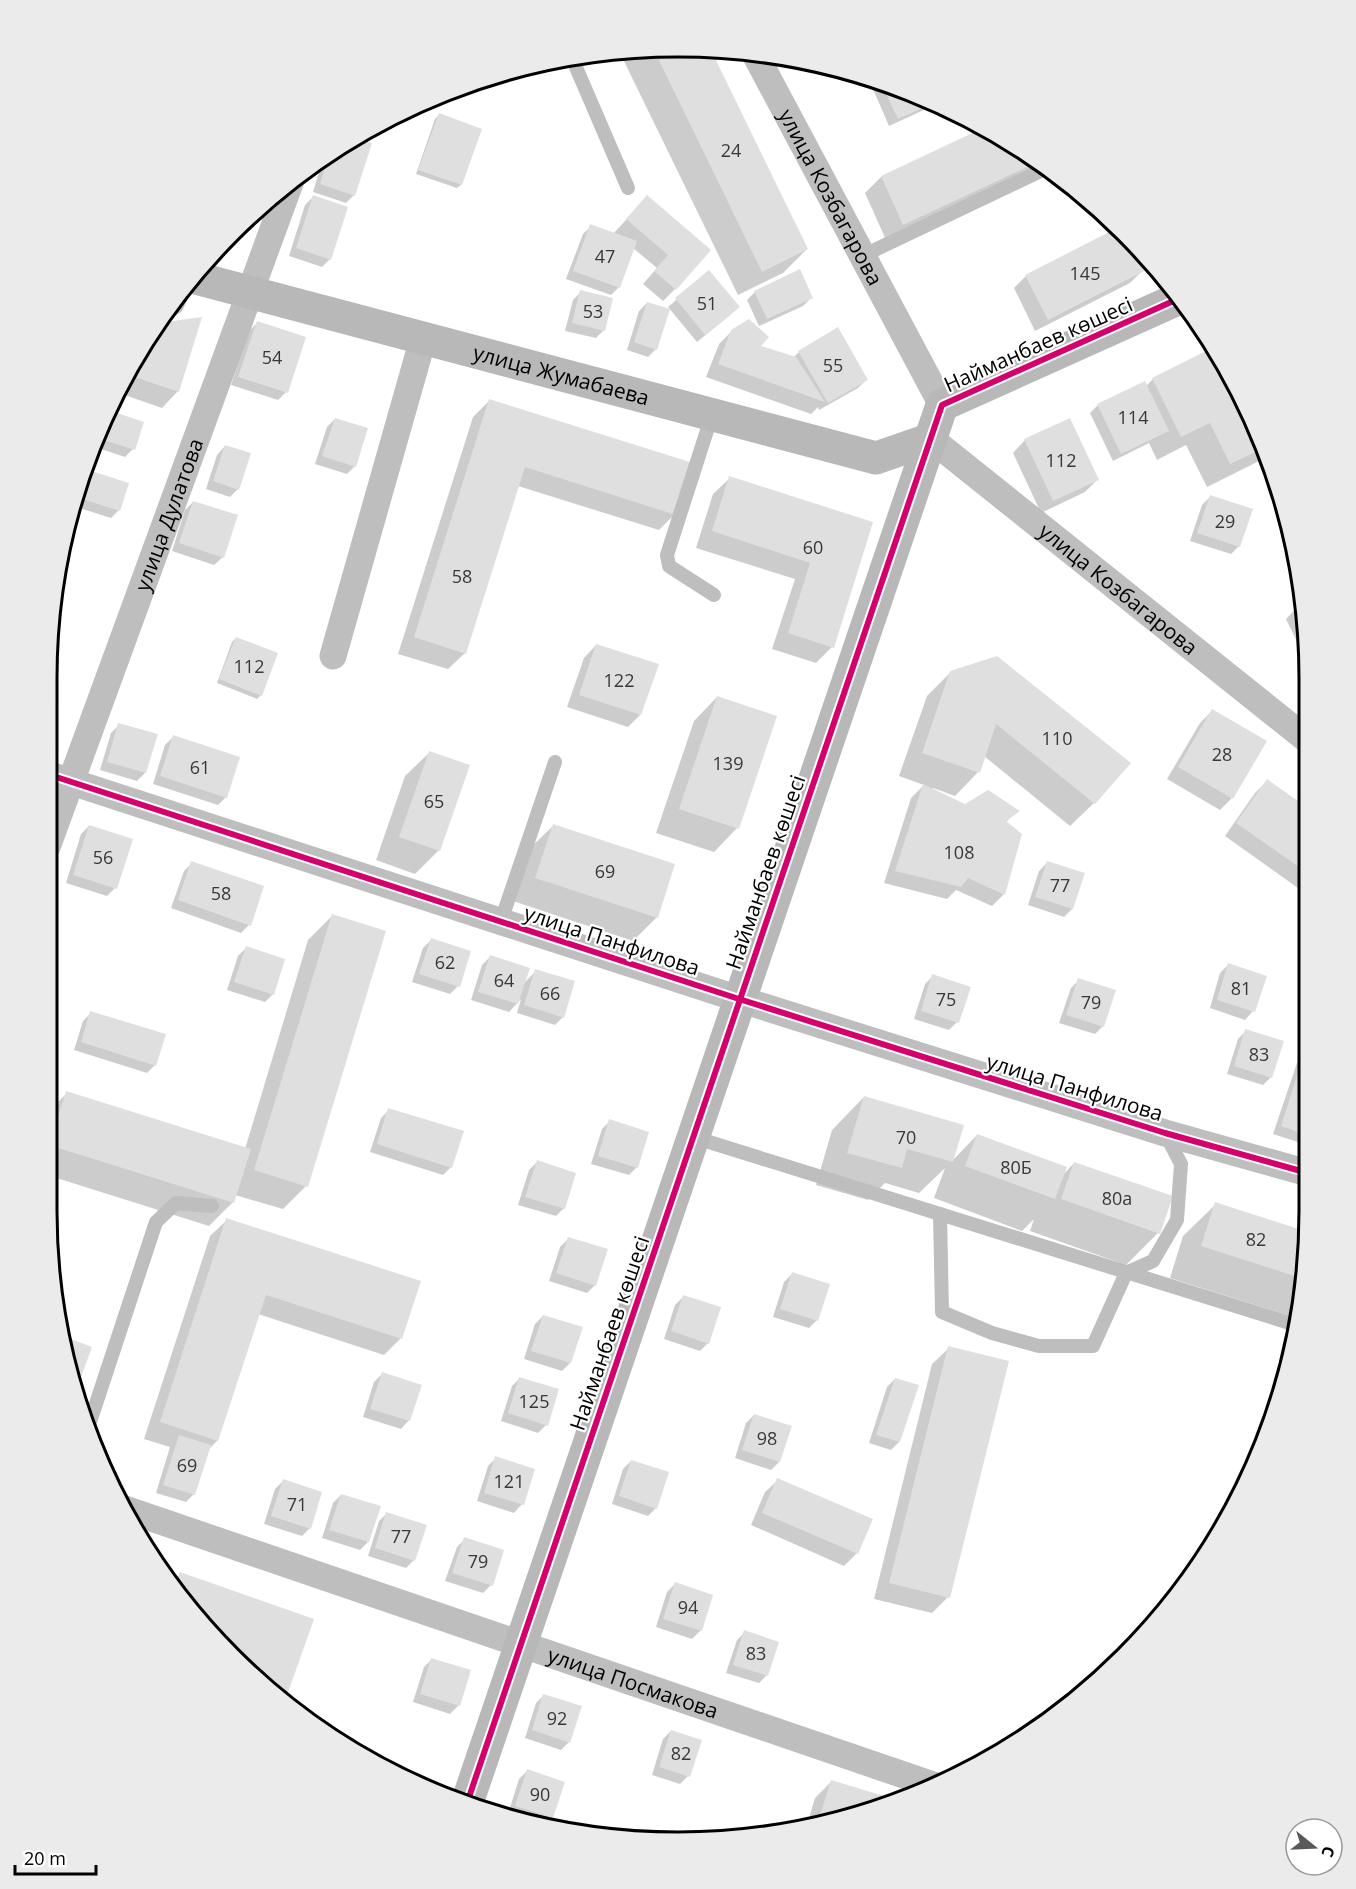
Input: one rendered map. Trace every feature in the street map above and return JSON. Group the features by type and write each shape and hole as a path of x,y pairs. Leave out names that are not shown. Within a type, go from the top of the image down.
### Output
{"street":[{"name":"улица Козбагарова","path":"758,62 942,405"},
{"name":"улица Дулатова","path":"58,777 250,293 285,198"},
{"name":"улица Жумабаева","path":"202,280 876,458 931,439"},
{"name":"Найманбаев көшесі","path":"469,1796 942,405 1172,302"},
{"path":"333,656 423,339"},
{"name":"улица Козбагарова","path":"931,439 1299,733"},
{"name":"улица Панфилова","path":"58,777 739,999 1166,1133 1299,1170"},
{"name":"улица Посмакова","path":"135,1512 923,1782"}],"lane":[{"path":"575,66 628,188"},
{"path":"862,256 1038,172"},
{"path":"712,415 667,555 669,566 714,595"},
{"path":"501,921 555,762"},
{"name":"улица Панфилова","path":"1126,1273 1153,1261 1177,1220 1181,1164 1166,1133"},
{"path":"693,1137 1289,1323"},
{"path":"92,1416 156,1222 176,1203 212,1206"},
{"path":"940,1214 942,1312 992,1333 1039,1346 1093,1346 1126,1273"}],"building":[{"path":"658,57 715,58 808,249 762,272"},
{"path":"886,93 924,108 898,119"},
{"path":"439,113 482,129 462,185 418,170"},
{"path":"974,132 1029,166 903,225 881,176"},
{"path":"366,141 372,143 355,196 320,184 325,167"},
{"path":"313,195 348,207 331,260 296,248"},
{"path":"647,195 711,250 676,290 654,271 668,255 626,219"},
{"path":"590,224 637,241 620,288 573,271"},
{"path":"1109,232 1140,264 1144,271 1048,320 1025,275"},
{"path":"800,269 813,298 767,319 754,291"},
{"path":"709,270 740,307 705,335 675,298"},
{"path":"580,290 613,298 605,331 572,323"},
{"path":"647,302 670,309 657,350 634,342"},
{"path":"202,317 179,392 135,377 170,321"},
{"path":"749,319 769,337 761,346 796,357 825,402 718,364 731,330"},
{"path":"257,321 306,337 288,393 238,377"},
{"path":"838,327 868,380 828,403 798,351"},
{"path":"1205,351 1235,403 1256,452 1230,464 1210,423 1181,437 1152,378"},
{"path":"1145,381 1169,431 1121,454 1097,404"},
{"path":"489,399 693,463 676,515 525,467 466,654 414,637"},
{"path":"116,413 144,422 135,450 104,440"},
{"path":"335,418 368,428 356,467 322,456"},
{"path":"1070,418 1099,480 1053,501 1024,439"},
{"path":"225,445 251,453 239,490 213,481"},
{"path":"92,471 129,483 120,511 83,499"},
{"path":"729,476 873,522 834,648 788,633 810,563 712,531"},
{"path":"1210,495 1253,509 1240,547 1197,533"},
{"path":"193,501 238,515 224,558 179,543"},
{"path":"236,637 278,653 262,696 219,679"},
{"path":"596,644 659,664 641,715 579,695"},
{"path":"997,656 1131,763 1095,804 996,724 980,773 922,753 950,671"},
{"path":"717,696 777,716 739,829 679,809"},
{"path":"1212,709 1267,741 1233,799 1178,767"},
{"path":"118,723 158,734 146,773 107,762"},
{"path":"173,735 240,757 227,798 160,776"},
{"path":"429,751 470,765 440,851 399,837"},
{"path":"1267,779 1299,802 1299,867 1236,823"},
{"path":"923,784 965,804 988,790 1020,811 1006,821 1022,834 1005,895 968,878 961,887 895,871"},
{"path":"553,824 675,864 658,918 535,878"},
{"path":"89,825 133,839 117,889 73,875"},
{"path":"191,861 264,886 251,926 178,900"},
{"path":"1047,861 1085,873 1073,909 1035,897"},
{"path":"332,914 386,931 308,1187 254,1170"},
{"path":"431,938 471,951 460,987 419,974"},
{"path":"246,946 285,959 274,995 234,982"},
{"path":"490,955 530,968 518,1004 478,992"},
{"path":"1228,963 1267,976 1255,1012 1217,1000"},
{"path":"535,969 575,981 564,1018 524,1005"},
{"path":"932,974 971,987 959,1023 921,1011"},
{"path":"1078,978 1116,990 1104,1027 1066,1015"},
{"path":"90,1011 166,1034 156,1066 81,1042"},
{"path":"1245,1029 1284,1041 1272,1078 1234,1066"},
{"path":"1299,1070 1299,1132 1281,1126"},
{"path":"66,1091 251,1149 234,1203 57,1148 57,1120"},
{"path":"864,1096 964,1125 953,1162 907,1149 902,1168 847,1153"},
{"path":"388,1108 464,1131 452,1168 377,1144"},
{"path":"609,1119 649,1132 638,1168 598,1156"},
{"path":"977,1134 1067,1167 1055,1199 965,1166"},
{"path":"537,1160 576,1173 565,1209 525,1197"},
{"path":"1074,1162 1173,1196 1160,1234 1061,1199"},
{"path":"1215,1202 1299,1229 1296,1276 1201,1246"},
{"path":"226,1218 421,1281 402,1339 266,1295 218,1441 160,1422"},
{"path":"568,1237 608,1249 596,1286 556,1273"},
{"path":"792,1272 830,1284 818,1321 780,1309"},
{"path":"683,1295 721,1307 709,1344 671,1331"},
{"path":"543,1315 583,1327 571,1363 531,1351"},
{"path":"71,1339 92,1347 80,1379"},
{"path":"948,1346 1009,1361 950,1598 889,1583"},
{"path":"382,1372 422,1385 410,1421 370,1409"},
{"path":"519,1377 559,1389 548,1426 508,1413"},
{"path":"895,1378 919,1385 900,1442 876,1435"},
{"path":"754,1414 792,1426 780,1462 742,1450"},
{"path":"179,1435 211,1445 195,1495 163,1485"},
{"path":"495,1456 535,1469 524,1505 484,1493"},
{"path":"631,1460 669,1472 657,1509 619,1496"},
{"path":"777,1478 873,1519 858,1554 762,1513"},
{"path":"283,1479 322,1492 311,1529 271,1516"},
{"path":"341,1494 381,1506 369,1542 329,1530"},
{"path":"386,1512 427,1525 415,1561 375,1548"},
{"path":"464,1537 504,1550 493,1586 452,1573"},
{"path":"180,1572 314,1619 288,1694 239,1650 178,1579"},
{"path":"675,1582 713,1595 702,1631 663,1619"},
{"path":"744,1630 779,1642 768,1676 733,1665"},
{"path":"431,1658 471,1670 460,1706 420,1694"},
{"path":"543,1694 582,1706 570,1743 532,1730"},
{"path":"671,1730 702,1740 690,1777 659,1767"},
{"path":"527,1769 565,1782 553,1818 515,1806"},
{"path":"831,1780 885,1796 839,1811 820,1815"}],"cycle path":[{"path":"469,1796 942,405 1172,302"},
{"path":"57,777 739,999 1165,1133 1299,1170"}]}
